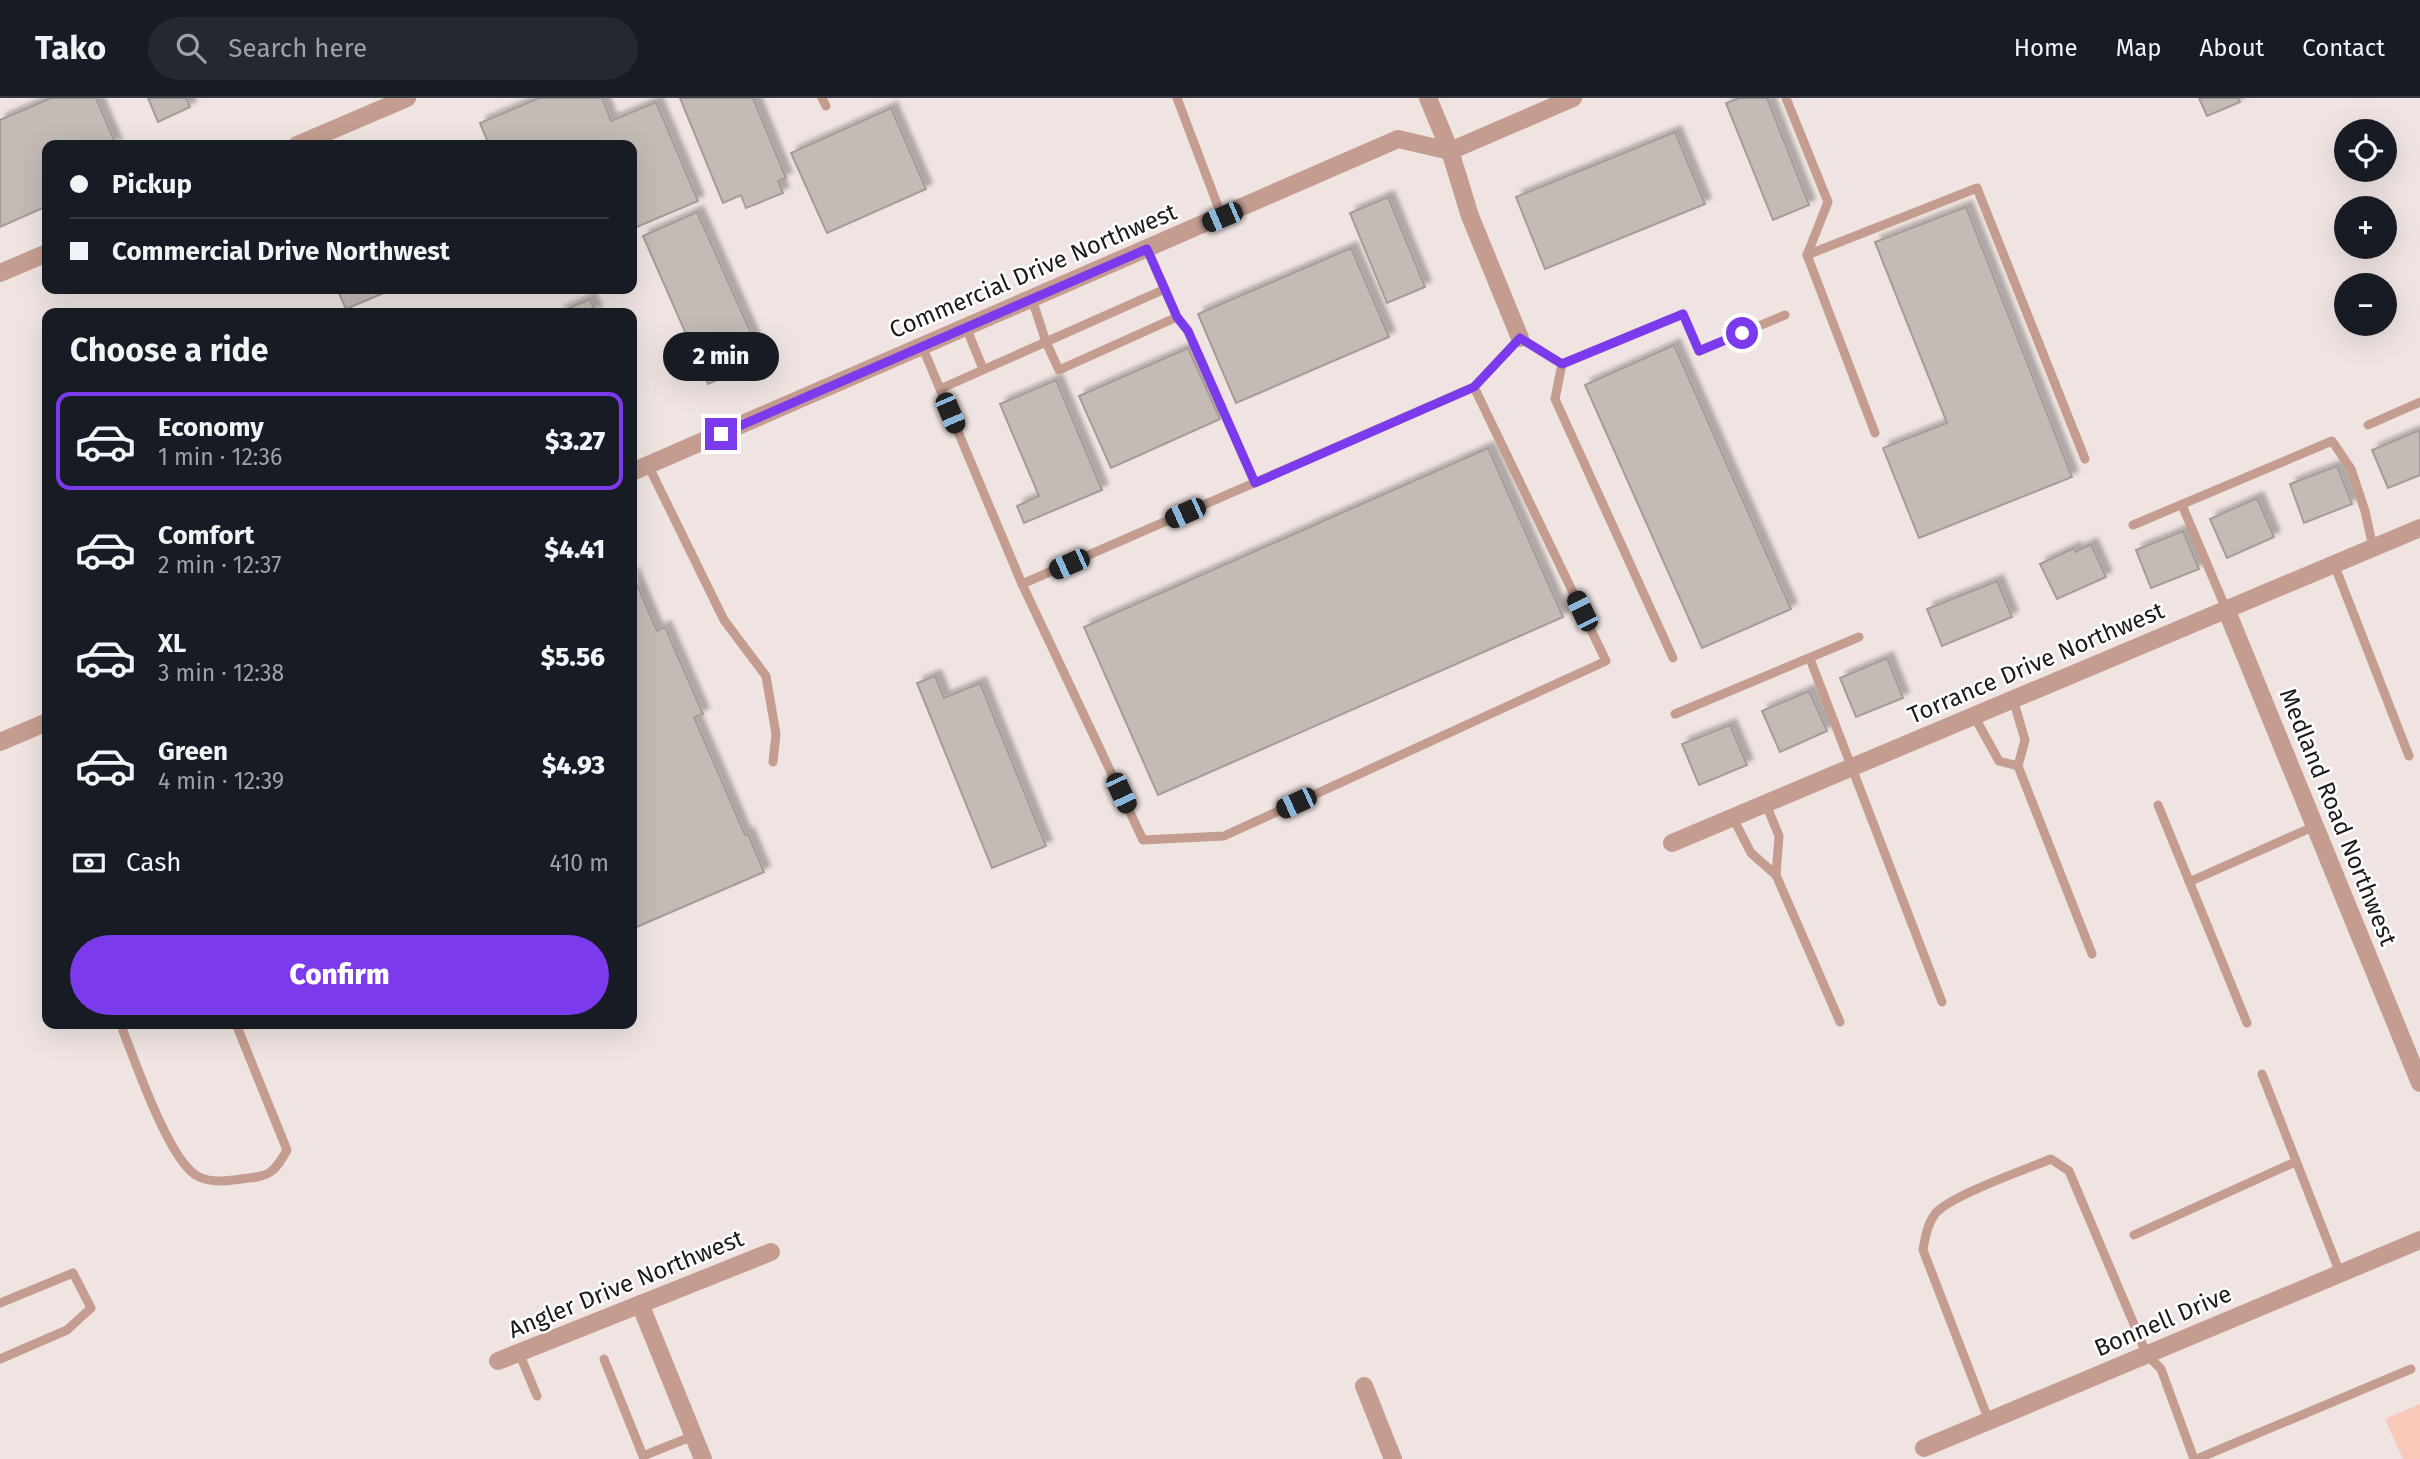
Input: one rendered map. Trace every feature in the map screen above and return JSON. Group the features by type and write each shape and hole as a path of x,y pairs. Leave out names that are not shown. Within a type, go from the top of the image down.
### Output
{"street":[{"path":"309,140 407,98"},
{"path":"1428,98 1450,151 1470,216 1520,338"},
{"path":"1450,151 1573,98"},
{"name":"Commercial Drive Northwest","path":"640,469 1398,139 1450,151"},
{"path":"0,274 42,255"},
{"name":"Torrance Drive Northwest","path":"1672,843 2420,528"},
{"name":"Medland Road Northwest","path":"2227,609 2420,1083"},
{"path":"0,742 42,724"},
{"name":"Bonnell Drive","path":"1924,1448 2420,1240"},
{"name":"Angler Drive Northwest","path":"498,1361 771,1252"},
{"path":"640,1304 703,1459"},
{"path":"1364,1386 1393,1459"}],"lane":[{"path":"1177,98 1222,217"},
{"path":"1786,98 1828,202 1807,255 1875,433"},
{"path":"1807,255 1977,188 2085,459"},
{"path":"1147,249 1177,317 1188,331 1255,483"},
{"path":"940,388 1164,289"},
{"path":"1032,299 1046,342 1059,370 1177,317"},
{"path":"1562,364 1683,314 1699,351 1785,315"},
{"path":"967,327 983,369"},
{"path":"1023,584 1474,387 1520,338 1562,364"},
{"path":"922,346 1023,584 1143,840 1224,836 1606,661 1474,387"},
{"path":"1562,364 1555,399 1673,658"},
{"path":"2368,425 2420,402"},
{"path":"2133,525 2332,441 2351,469 2373,547"},
{"path":"640,469 724,621 765,676 776,734 773,762"},
{"path":"2182,505 2227,609"},
{"path":"2334,564 2409,756"},
{"path":"1675,714 1859,637"},
{"path":"1810,659 1942,1002"},
{"path":"2013,699 2025,740 2018,766 2092,954"},
{"path":"1974,716 1999,761 2018,766"},
{"path":"1766,804 1779,836 1776,875"},
{"path":"2158,805 2248,1023"},
{"path":"1732,818 1751,853 1776,875 1840,1022"},
{"path":"2189,882 2315,826"},
{"path":"123,1029 178,1158 197,1177 217,1182 259,1177 276,1170 287,1150 238,1029"},
{"path":"2262,1074 2340,1273"},
{"path":"1989,1421 1923,1251 1926,1231 1936,1213 1951,1202 2051,1158 2069,1171 2147,1354 2161,1369 2196,1459 2411,1369"},
{"path":"2134,1235 2295,1161"},
{"path":"0,1304 73,1273 91,1308 67,1330 0,1359"},
{"path":"519,1353 537,1396"},
{"path":"604,1360 644,1458 694,1436"}],"shaded area":[{"path":"2420,1404 2420,1459 2403,1459 2385,1419"}],"building":[{"path":"51,98 96,98 114,140 42,140 42,208 0,227 0,120"},
{"path":"148,98 186,98 190,107 158,122"},
{"path":"539,98 602,98 611,121 656,102 698,201 637,227 637,140 487,140 480,123"},
{"path":"680,98 753,98 786,178 778,181 783,193 746,208 741,195 723,203"},
{"path":"1740,98 1767,98 1809,205 1773,220 1726,103"},
{"path":"2199,98 2238,98 2240,102 2207,116"},
{"path":"891,108 926,189 827,233 791,153"},
{"path":"1675,132 1705,204 1545,269 1516,197"},
{"path":"1388,197 1425,287 1387,303 1350,213"},
{"path":"1966,207 2072,477 1919,538 1883,448 1947,423 1875,242"},
{"path":"697,212 763,360 708,384 643,236"},
{"path":"1351,248 1389,337 1236,403 1198,314"},
{"path":"339,294 381,294 348,308 346,308"},
{"path":"590,299 594,308 569,308"},
{"path":"1674,345 1791,609 1702,648 1585,385"},
{"path":"1188,348 1220,419 1111,468 1079,396"},
{"path":"1056,380 1102,490 1024,523 1017,506 1039,496 1000,404"},
{"path":"2420,430 2420,475 2388,488 2372,450"},
{"path":"1488,448 1563,617 1158,795 1084,627"},
{"path":"2337,466 2352,504 2304,523 2290,484"},
{"path":"2257,498 2274,537 2227,558 2210,519"},
{"path":"2183,531 2199,569 2151,588 2136,550"},
{"path":"2091,544 2106,577 2057,599 2040,564 2074,548 2075,552"},
{"path":"1997,581 2012,617 1942,646 1927,609"},
{"path":"637,585 657,631 665,627 703,714 694,717 764,872 637,927"},
{"path":"1887,658 1903,698 1856,717 1840,678"},
{"path":"935,676 944,698 980,683 1046,846 992,868 917,683"},
{"path":"1809,691 1827,731 1780,752 1762,711"},
{"path":"1730,725 1747,765 1699,785 1682,744"}],"route":[{"path":"721,434 1147,249 1177,317 1188,331 1255,483 1474,387 1520,338 1562,364 1683,314 1699,351 1742,333"}]}
